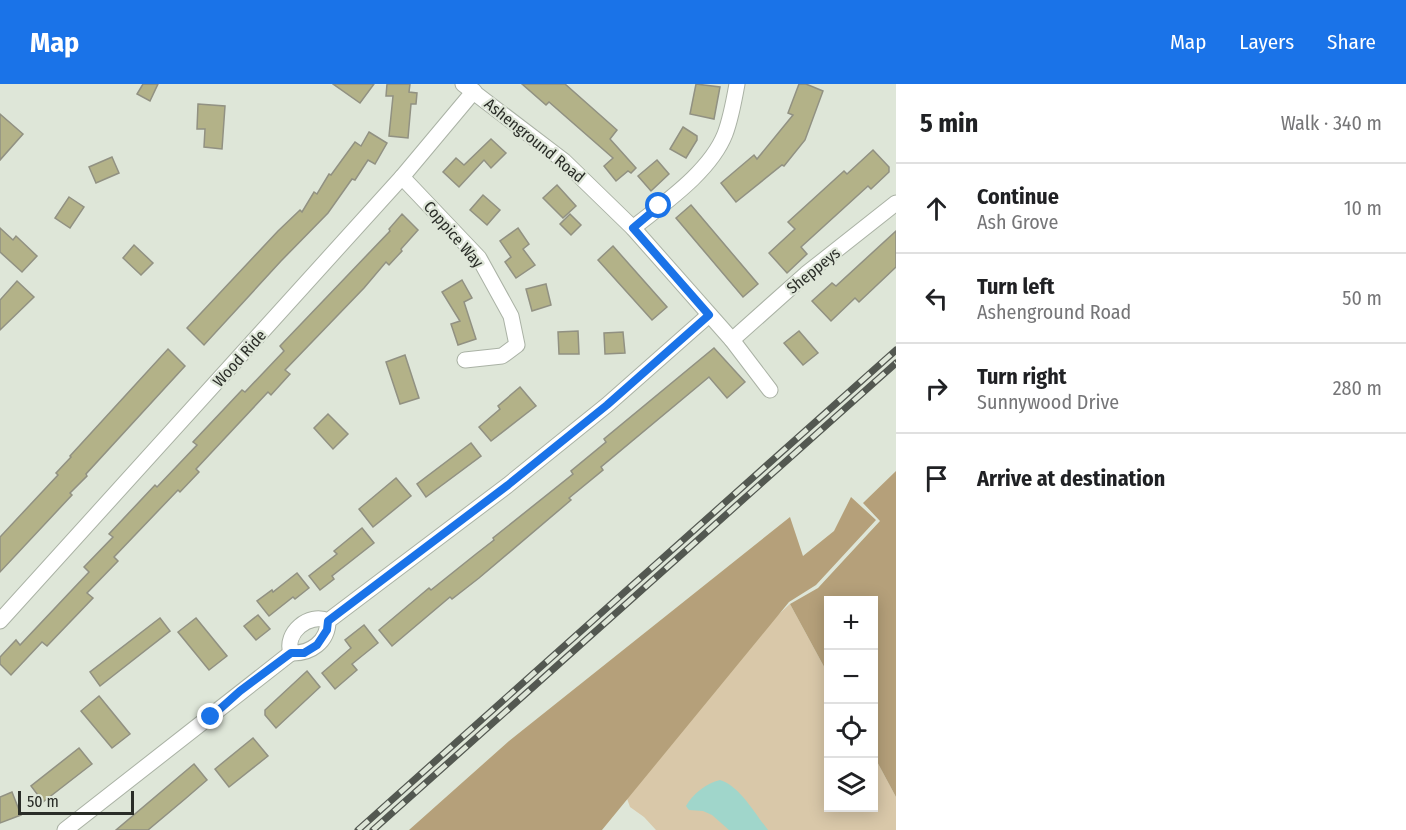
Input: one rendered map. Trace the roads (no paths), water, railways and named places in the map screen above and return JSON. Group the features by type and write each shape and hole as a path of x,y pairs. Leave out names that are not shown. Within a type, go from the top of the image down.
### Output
{"street":[{"path":"633,228 703,169 724,137 733,109 737,84"},
{"name":"Ashenground Road","path":"468,88 564,161 633,228 732,340 768,384 770,390"},
{"name":"Wood Ride","path":"0,621 402,177 468,88"},
{"name":"Coppice Way","path":"402,177 479,258 511,316 517,345 502,356 465,360"},
{"name":"Sheppeys","path":"732,340 806,274 896,203"},
{"path":"65,830 291,653 304,653 317,645 327,630 328,621 508,485 607,405 709,315"},
{"path":"291,653 289,645 293,634 301,625 309,619 321,618 328,621"}],"water":[{"path":"720,780 741,794 768,830 729,830 712,815 703,811 689,810 686,806 696,793 705,786"}],"railway":[{"path":"358,830 896,350"},
{"path":"373,830 896,363"}]}
